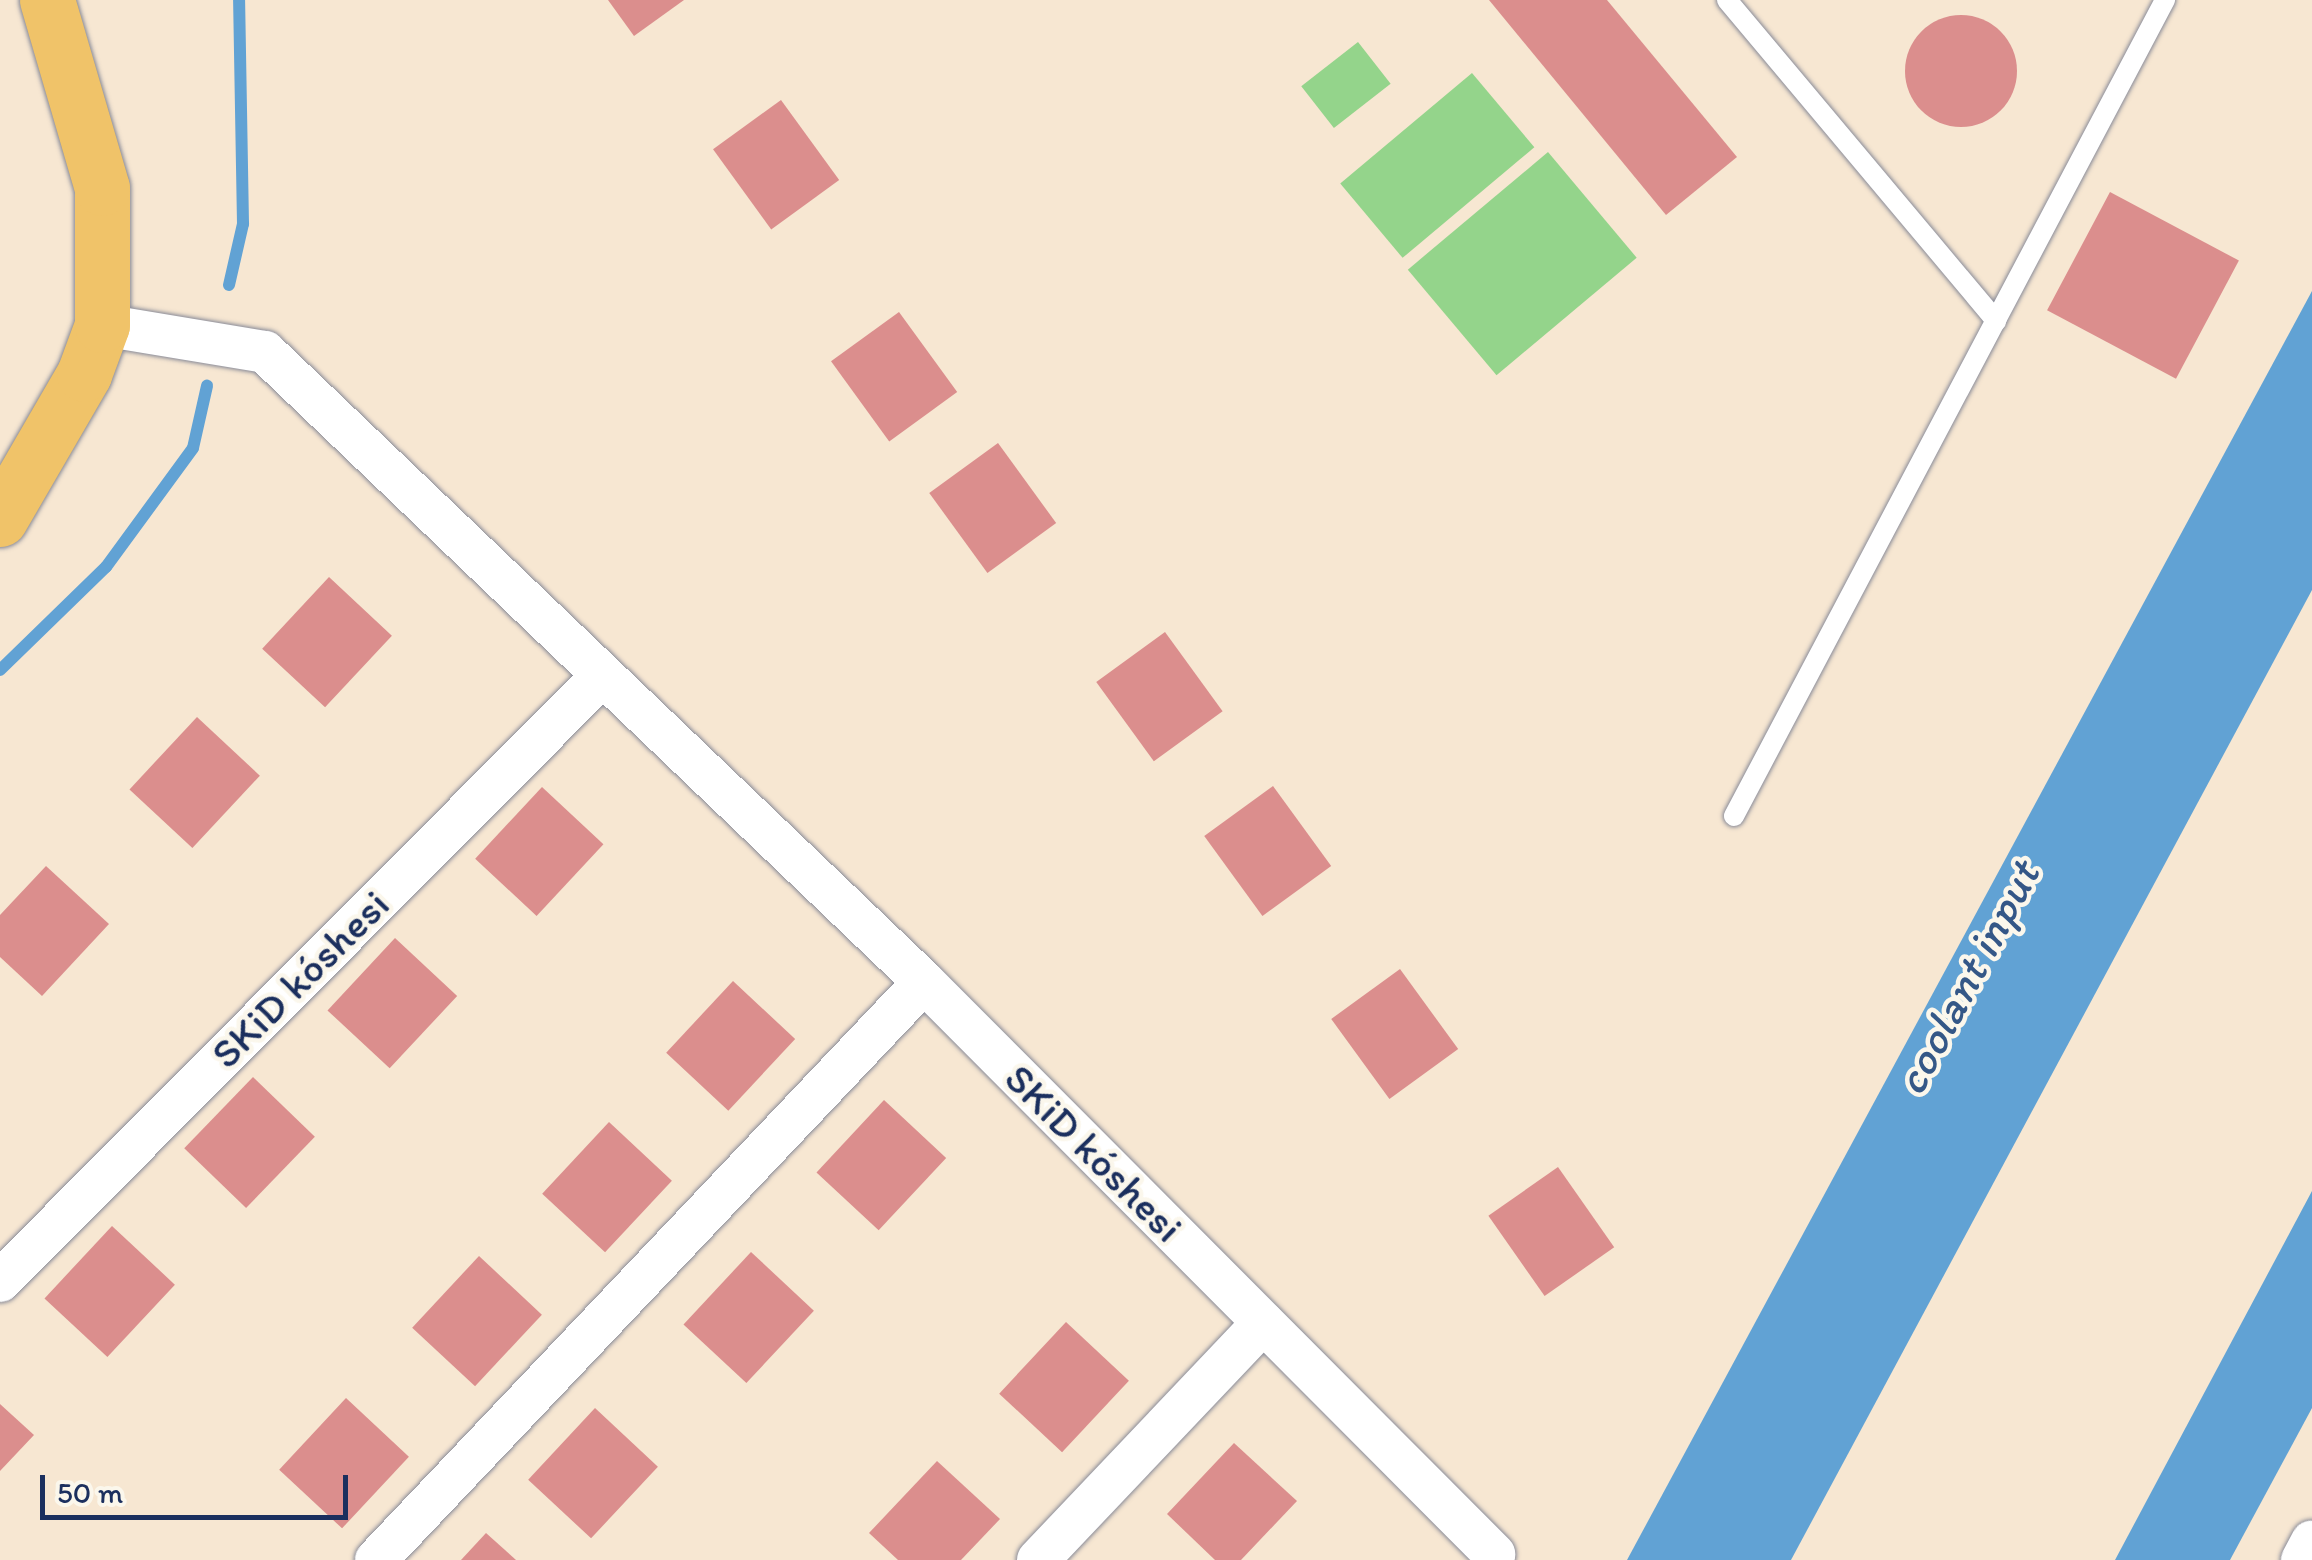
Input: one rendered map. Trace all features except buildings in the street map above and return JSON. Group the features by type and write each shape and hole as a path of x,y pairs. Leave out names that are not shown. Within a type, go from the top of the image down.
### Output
{"main road":[{"path":"0,518 84,374 102,325 102,188 46,0"}],"street":[{"name":"SKiD kóshesi","path":"102,325 265,352 600,678 924,982 1494,1554"},
{"name":"SKiD kóshesi","path":"0,1281 600,678"},
{"path":"376,1560 924,982"},
{"path":"1038,1560 1263,1323"},
{"path":"2302,1560 2312,1541"}],"lane":[{"path":"1727,0 1996,321"},
{"path":"1734,816 2165,0"}],"green space":[{"path":"1358,42 1391,84 1334,128 1301,86"},
{"path":"1472,73 1534,147 1403,258 1340,184"},
{"path":"1548,152 1637,258 1497,375 1408,270"}],"water":[{"name":"coolant input","path":"2312,291 2312,590 1791,1560 1627,1560"},
{"path":"2312,1191 2312,1408 2230,1560 2115,1560"}],"waterway":[{"path":"229,285 243,224 239,0"},
{"path":"0,670 106,567 193,448 207,386"}]}
